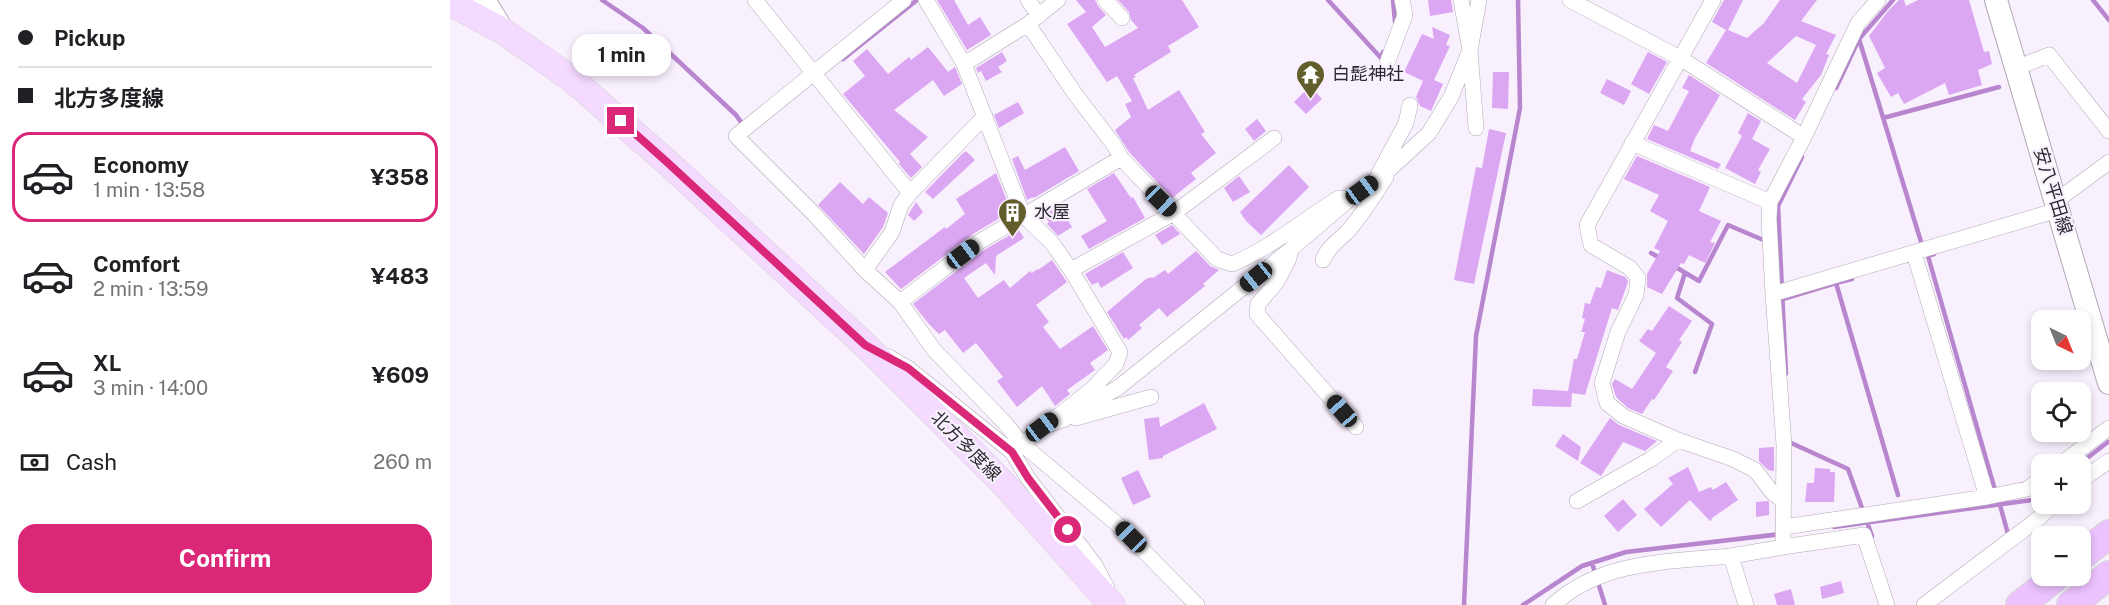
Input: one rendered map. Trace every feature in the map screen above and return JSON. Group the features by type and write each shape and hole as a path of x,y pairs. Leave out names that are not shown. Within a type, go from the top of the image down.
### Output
{"highway":[{"path":"2091,548 2109,534"},
{"path":"2071,605 2109,575"},
{"path":"2020,605 2044,586"}],"main road":[{"path":"484,0 503,31"},
{"name":"北方多度線","path":"450,3 503,31 573,80 668,163 865,345 1003,483 1114,605"},
{"name":"安八平田線","path":"2000,3 2016,68 2109,382"}],"street":[{"path":"755,0 910,193"},
{"path":"904,0 736,136 813,213 865,270 900,302 934,350 1005,423 1028,478 1095,565 1114,605"},
{"path":"926,0 964,64 1023,215 1052,243 1071,270 1120,352 1116,364 1091,390 1017,448"},
{"path":"1028,0 1033,20 1075,94 1114,145 1121,158 1217,260 1232,264 1257,254 1305,219 1339,198 1351,198"},
{"path":"964,64 1033,20 1058,0"},
{"path":"1105,0 1122,18"},
{"path":"1387,63 1405,15 1402,0"},
{"path":"1461,0 1470,50 1476,128"},
{"path":"1063,420 1119,387 1351,198 1374,182 1429,133 1451,97 1470,50 1479,0"},
{"path":"1570,0 1680,58 1804,137"},
{"path":"1713,0 1587,225 1591,245 1630,268 1638,278 1636,295 1618,332 1602,383 1607,403 1623,416 1678,440 1733,459 1755,470 1772,492 1783,501"},
{"path":"1783,547 1784,445 1773,294 1770,202 1804,137 1858,23 1878,0"},
{"path":"2016,68 2049,55 2109,131"},
{"path":"1374,182 1406,123 1410,105"},
{"path":"865,270 892,232 901,205 910,193 985,116"},
{"path":"1071,270 1174,213 1274,138"},
{"path":"1632,143 1770,202"},
{"path":"900,302 979,242 1121,158"},
{"path":"1773,294 1914,253 2057,205 2109,162"},
{"path":"1323,260 1326,252 1348,231 1372,200 1391,168"},
{"path":"1291,249 1288,261 1276,283 1258,304 1257,314 1356,427"},
{"path":"1914,253 1987,497"},
{"path":"865,345 908,368 1117,524 1197,605"},
{"path":"1042,427 1151,397"},
{"path":"2074,454 2109,428"},
{"path":"1577,501 1651,459 1678,440"},
{"path":"2091,473 2109,460"},
{"path":"1784,526 1987,497 2027,489 2031,486"},
{"path":"1924,605 2043,514"},
{"path":"1553,605 1581,585 1615,570 1641,563 1731,556 1864,535 1887,605"},
{"path":"1731,556 1746,605"}],"building":[{"path":"937,0 954,0 968,25 980,17 991,35 967,50"},
{"path":"1076,0 1095,0 1106,15 1092,27 1105,47 1138,28 1131,20 1129,12 1118,0 1182,0 1199,27 1168,46 1171,52 1134,75 1136,77 1133,78 1148,110 1179,90 1205,132 1201,134 1216,153 1191,173 1196,179 1172,198 1129,152 1115,130 1131,117 1125,104 1132,101 1117,76 1107,82 1067,24 1086,12"},
{"path":"1428,0 1451,0 1453,12 1430,16"},
{"path":"1724,0 1743,0 1728,30 1747,38 1764,23 1780,0 1817,0 1801,21 1836,35 1826,54 1829,55 1821,75 1802,99 1806,102 1795,120 1706,63 1726,30 1712,22","holes":["1796,36 1816,45 1797,83 1767,63"]},
{"path":"1899,0 1904,0 1906,6 1918,0 1969,0 1984,52 1989,51 1992,64 1978,70 1982,85 1949,95 1945,83 1904,104 1898,93 1891,97 1877,73 1885,68 1869,36"},
{"path":"1432,27 1450,35 1446,45 1450,46 1434,80 1443,84 1431,111 1420,106 1416,97 1423,81 1404,72 1422,34 1434,39"},
{"path":"928,47 948,72 955,67 962,84 944,96 933,80 894,110 928,137 910,154 922,167 911,178 843,94 865,76 853,61 867,49 888,74 909,57 911,60"},
{"path":"1002,52 1007,61 998,67 1002,72 986,81 981,71 978,73 976,68"},
{"path":"1648,52 1667,62 1649,94 1631,84"},
{"path":"1493,72 1509,72 1508,109 1492,108"},
{"path":"1689,75 1720,95 1690,151 1721,164 1718,169 1647,139 1654,125 1668,131 1689,91 1682,88"},
{"path":"1607,79 1631,91 1624,105 1600,93"},
{"path":"1310,86 1322,99 1306,114 1294,102"},
{"path":"1018,102 1024,113 999,128 994,115"},
{"path":"1748,113 1761,121 1752,139 1770,149 1758,170 1761,172 1755,184 1725,168 1742,136 1738,133"},
{"path":"1257,119 1266,131 1254,141 1245,129"},
{"path":"1489,129 1506,133 1474,284 1454,280 1476,167 1482,168"},
{"path":"1065,147 1079,171 1027,200 1012,159 1018,156 1025,170"},
{"path":"966,151 975,160 933,199 925,192"},
{"path":"1637,156 1710,187 1699,211 1721,221 1710,242 1715,243 1705,263 1689,255 1684,264 1681,263 1662,294 1647,287 1647,274 1660,251 1654,248 1668,221 1650,211 1659,195 1624,179"},
{"path":"1289,165 1309,187 1261,235 1240,212"},
{"path":"996,173 1010,208 1006,210 1008,213 973,234 901,289 885,272 965,214 956,199"},
{"path":"1114,173 1131,198 1133,197 1145,218 1089,249 1081,236 1107,221 1087,189"},
{"path":"1239,176 1250,192 1233,202 1224,188"},
{"path":"840,182 863,204 869,197 888,213 883,227 864,254 818,205"},
{"path":"916,202 923,212 914,221 908,215"},
{"path":"1059,206 1072,227 1058,236 1047,224 1049,222 1044,215"},
{"path":"1172,225 1180,234 1162,245 1155,235"},
{"path":"1019,230 1024,238 996,256 995,275 986,263 964,278 978,298 1004,280 1010,288 1030,271 1032,273 1038,270 1052,260 1067,282 1036,305 1049,322 1043,327 1060,349 1093,326 1108,350 1090,363 1095,370 1067,390 1070,394 1055,406 1042,386 1017,407 997,381 1003,377 976,343 963,353 945,330 939,334 913,304 984,250"},
{"path":"1196,251 1210,266 1219,270 1203,284 1205,286 1167,317 1159,308 1139,325 1142,328 1128,340 1126,337 1124,339 1107,312 1146,279 1153,278 1165,270 1168,274"},
{"path":"1123,252 1133,268 1101,288 1098,282 1092,285 1085,274"},
{"path":"1607,270 1625,277 1628,281 1618,310 1612,308 1585,395 1572,393 1571,407 1532,406 1533,389 1568,391 1574,359 1577,359 1585,332 1581,332 1585,319 1582,318 1585,303 1590,304 1596,287 1601,288"},
{"path":"1669,306 1692,321 1679,340 1682,342 1666,367 1673,371 1642,414 1628,408 1616,397 1612,384 1615,379 1632,389 1656,353 1639,341 1648,329 1652,331"},
{"path":"1204,403 1217,429 1163,458 1149,460 1144,419 1159,417 1160,427"},
{"path":"1610,418 1619,425 1657,441 1645,451 1623,442 1601,476 1580,463"},
{"path":"1563,434 1581,447 1578,461 1555,446"},
{"path":"1774,447 1774,471 1768,470 1759,461 1759,448"},
{"path":"1688,467 1699,492 1711,487 1713,490 1726,482 1738,500 1711,517 1710,521 1690,500 1661,527 1644,509 1673,484 1668,478"},
{"path":"1815,468 1830,469 1830,472 1835,472 1834,502 1805,502 1807,483 1814,483"},
{"path":"1138,470 1151,497 1133,505 1121,478"},
{"path":"1623,499 1637,515 1618,532 1604,516"},
{"path":"1768,501 1769,515 1756,517 1756,502"},
{"path":"1841,581 1844,593 1822,599 1820,587"},
{"path":"1791,589 1795,605 1777,605 1774,594"}],"waterway":[{"path":"602,0 643,28 736,115 743,125"},
{"path":"843,59 917,0"},
{"path":"1328,0 1381,58 1383,52"},
{"path":"1393,0 1395,22"},
{"path":"1464,605 1476,336 1520,108 1518,0"},
{"path":"1836,88 1859,39 1893,0"},
{"path":"2093,0 2109,20"},
{"path":"1859,39 1922,245"},
{"path":"1883,118 1999,87"},
{"path":"1786,374 1778,206 1802,157"},
{"path":"1674,266 1699,281 1728,225 1768,242"},
{"path":"1651,253 1662,259"},
{"path":"1934,254 1928,256 1995,490"},
{"path":"1685,273 1677,298 1712,324 1695,372"},
{"path":"1836,283 1852,279"},
{"path":"1783,299 1836,283 1898,495"},
{"path":"1789,440 1848,469 1872,536"},
{"path":"2091,455 2108,442"},
{"path":"1834,527 2031,500"},
{"path":"2000,505 2008,534"},
{"path":"1523,605 1582,566 1626,552 1781,534"},
{"path":"1592,563 1605,605"}],"place":[{"name":"白髭神社","path":"1311,100"},
{"name":"水屋","path":"1013,238"}],"route":[{"path":"621,121 865,345 908,368 1012,452 1028,478 1068,530"}]}
